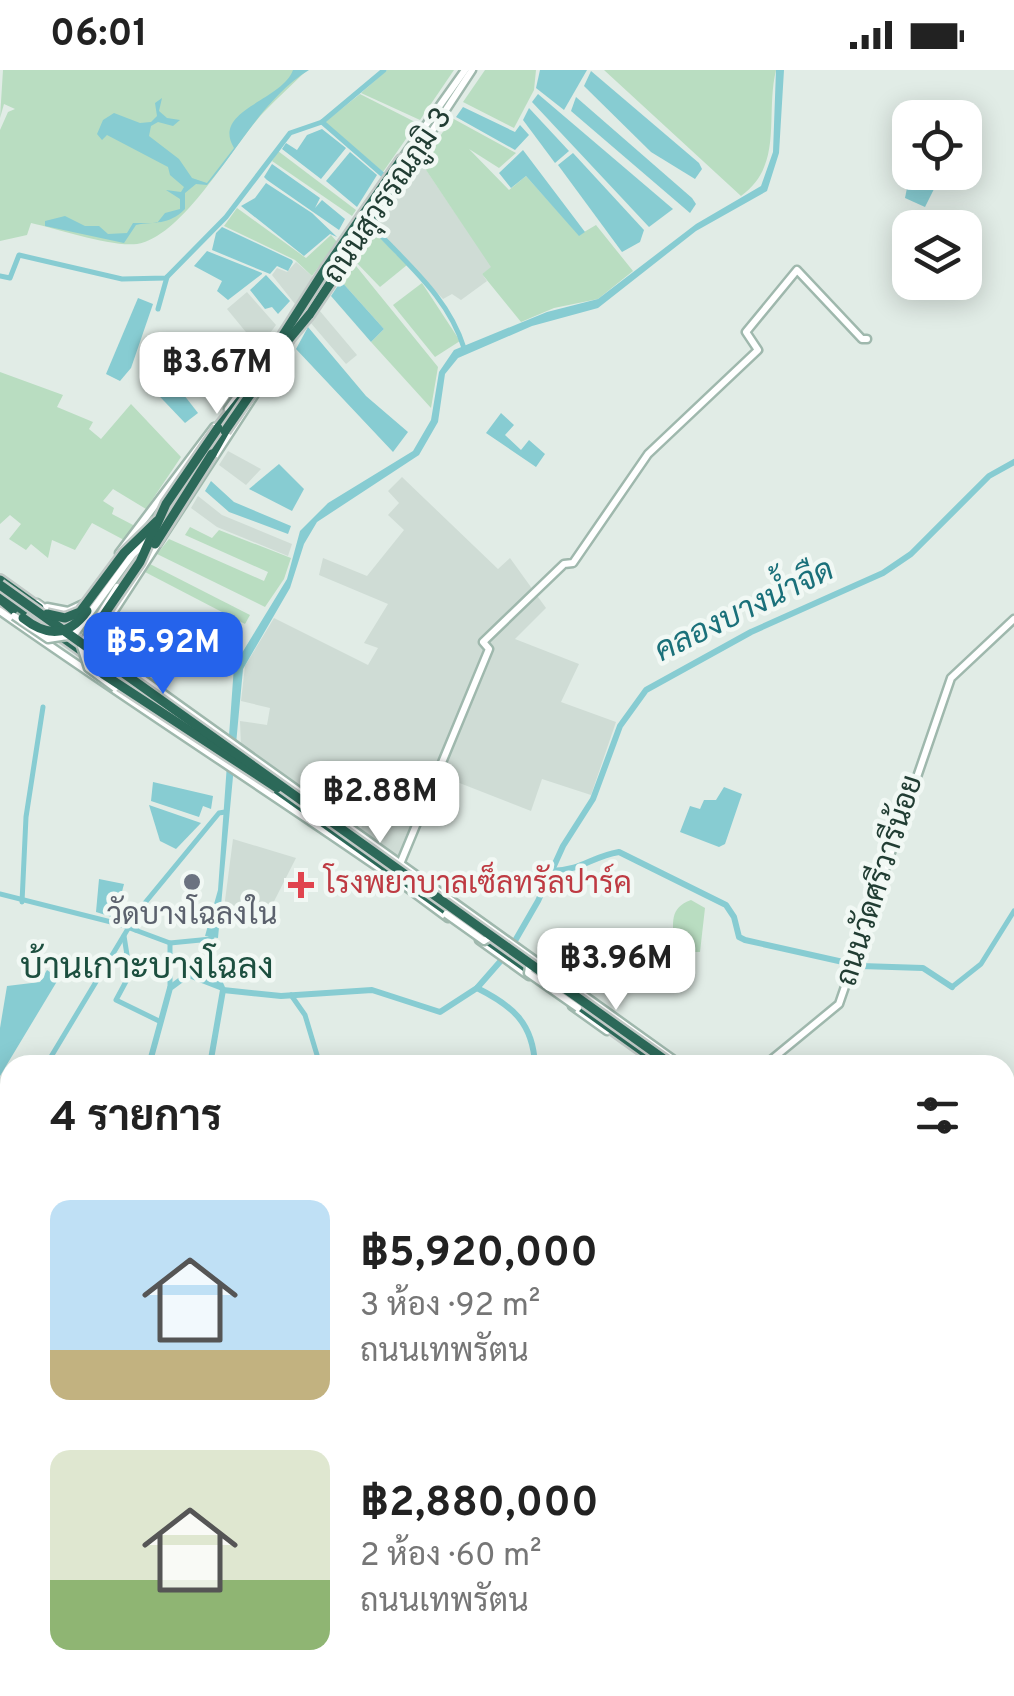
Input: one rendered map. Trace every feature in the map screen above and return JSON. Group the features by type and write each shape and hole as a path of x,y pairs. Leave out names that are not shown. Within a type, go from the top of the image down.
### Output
{"highway":[{"path":"0,591 40,630 58,633 73,627 125,556 158,524 362,239 401,160"},
{"path":"0,591 50,616 69,617 83,609 124,553 171,504 373,195 388,181"},
{"path":"246,393 170,498 140,562 94,628 89,651 96,667 657,1055"},
{"path":"225,431 110,611 100,637 114,662 280,791"},
{"path":"0,591 503,947"},
{"path":"0,591 657,1055"},
{"path":"242,761 280,791"},
{"path":"352,836 372,845"},
{"path":"362,850 381,869"}],"main road":[{"name":"ถนนสุวรรณภูมิ 3","path":"84,603 388,181 452,104 468,70"},
{"name":"ถนนสุวรรณภูมิ 3","path":"401,160 468,70"},
{"path":"452,104 467,88"},
{"name":"ถนนสุวรรณภูมิ 3","path":"108,620 274,365 371,225"},
{"path":"398,863 465,714 488,649 483,642 564,564 573,563 648,454 758,350 746,332 798,270 862,339 867,338"},
{"path":"0,591 14,616 48,639 74,635 133,554 167,524 274,365"},
{"path":"191,447 191,456"},
{"path":"170,483 138,556 82,646 88,668 190,737"},
{"path":"0,591 63,611 84,603"},
{"path":"0,591 102,685 190,737 224,748"},
{"path":"37,603 133,672 224,748"},
{"path":"84,603 80,614 94,626 102,626 108,620"},
{"name":"ถนนวัดศรีวารีน้อย","path":"779,1055 838,1007 952,676 1014,619"},
{"path":"108,620 109,645 133,672"},
{"path":"242,761 398,863 491,931 490,940 484,941 392,876"},
{"path":"280,791 381,869 503,947"},
{"path":"398,863 503,947"},
{"path":"516,957 608,1015"},
{"path":"516,957 632,1048"},
{"path":"649,1055 632,1048 528,973 527,964 537,964 659,1055"}],"shaded area":[{"path":"422,164 492,267 482,274 487,281 461,300 452,294 443,299 375,225"},
{"path":"296,262 313,277 295,304 272,275 277,268 287,272"},
{"path":"247,292 276,325 259,348 227,309"},
{"path":"319,310 357,355 346,364 310,322"},
{"path":"228,451 261,469 246,485 219,465"},
{"path":"402,477 498,569 510,558 546,608 515,639 579,664 561,702 616,722 591,795 542,779 531,811 439,775 400,864 360,832 369,804 354,799 346,821 241,747 240,721 267,725 270,708 241,701 245,666 274,618 368,665 378,648 364,643 388,604 319,575 323,558 367,576 404,530 388,515 399,503 388,491"},
{"path":"198,496 222,515 292,544 288,556 217,527 191,508"},
{"path":"233,839 296,858 261,927 223,916"}],"green space":[{"path":"3,70 307,70 263,113 206,188 172,225 154,238 126,244 31,223 27,235 0,241 0,130 8,112 15,109 4,104 0,118"},
{"path":"387,70 454,70 420,120 361,93"},
{"path":"485,70 536,70 534,90 514,128 463,102"},
{"path":"604,70 776,70 768,155 754,184 741,196"},
{"path":"360,94 417,123 383,172 325,122"},
{"path":"452,118 516,153 499,168 469,149 509,190 526,176 579,235 596,225 633,271 598,299 554,308 521,322 482,274 491,267 422,164"},
{"path":"278,151 356,210 352,216 272,161"},
{"path":"237,208 306,258 331,235 337,242 312,276 295,260 224,226"},
{"path":"373,231 407,265 380,287 354,260"},
{"path":"352,261 438,367 431,408 371,342 384,329 341,281"},
{"path":"422,283 460,341 435,357 393,305"},
{"path":"0,372 63,395 57,407 93,422 89,429 101,439 131,404 181,457 146,509 113,489 103,501 114,508 112,514 135,526 124,540 92,523 75,550 52,540 48,558 31,544 26,550 9,539 21,524 10,515 0,524"},
{"path":"190,527 212,538 219,530 291,558 284,579 265,607 157,554 169,539 264,581 268,572 185,535"},
{"path":"150,564 250,615 245,624 145,572"},
{"path":"110,623 154,643 141,671 114,646"},
{"path":"691,900 705,908 700,952 686,952 674,943 676,912"}],"water":[{"path":"293,70 309,70 266,108 207,185 196,184 185,193 185,209 173,218 157,222 165,213 180,209 180,199 166,190 181,192 184,187 170,175 168,167 107,135 102,140 97,134 103,120 114,113 140,123 151,122 157,116 155,103 162,98 159,111 167,118 180,120 173,126 158,122 151,126 149,136 179,159 192,178 207,183 234,148 229,135 240,115 276,90"},
{"path":"540,70 587,70 564,110 536,88"},
{"path":"776,70 784,70 779,153 767,191 696,231 598,308 532,326 458,358 445,374 438,422 419,455 317,522 304,544 290,588 243,669 218,938 205,936 218,890 234,666 287,579 300,531 328,503 413,451 431,420 439,372 454,350 547,312 598,299 696,224 761,186 773,152"},
{"path":"591,71 699,163 702,169 695,179 651,152 584,86"},
{"path":"538,94 673,209 649,227 532,102"},
{"path":"576,97 692,198 696,204 690,213 571,111"},
{"path":"463,107 515,132 520,125 529,135 515,150 456,117"},
{"path":"529,108 569,151 555,163 523,120"},
{"path":"322,129 346,148 321,179 282,149 286,143 297,150 307,135"},
{"path":"523,150 585,232 579,236 526,176 511,188 499,173"},
{"path":"350,152 377,175 357,207 326,181"},
{"path":"573,153 644,230 640,242 622,252 558,165"},
{"path":"272,164 320,198 315,208 322,200 345,219 339,230 267,180 264,177"},
{"path":"266,183 312,213 337,237 330,234 304,256 241,206 255,198"},
{"path":"907,190 934,190 925,207 905,198"},
{"path":"65,216 85,226 99,226 108,234 127,233 133,223 152,223 136,225 124,243 45,226 45,221"},
{"path":"222,227 292,260 288,271 277,266 270,274 212,250 216,233"},
{"path":"207,251 262,274 228,300 217,291 222,281 194,266"},
{"path":"266,275 290,301 278,314 272,307 265,309 250,290"},
{"path":"341,281 384,329 371,342 331,296"},
{"path":"138,298 153,304 131,368 120,381 106,374"},
{"path":"308,327 366,396 408,432 393,452 296,349"},
{"path":"183,345 212,376 202,391 188,377 180,382 169,370"},
{"path":"159,363 198,413 185,423 144,380"},
{"path":"501,413 514,425 505,435 521,450 529,440 545,454 536,467 486,433"},
{"path":"279,464 304,489 292,511 249,489"},
{"path":"211,481 234,502 291,526 288,534 229,512 205,491"},
{"path":"153,782 213,796 211,809 203,806 199,817 151,801"},
{"path":"724,787 742,794 725,844 719,847 680,832 690,806 700,809 704,800 716,800"},
{"path":"149,805 201,823 176,849 160,841"},
{"path":"99,879 124,884 115,918 96,912"},
{"path":"47,970 59,978 13,1055 0,1055 7,986 40,982"}],"waterway":[{"path":"0,276 10,278 19,255 122,279 166,278 226,217 290,133 322,122 384,70"},
{"path":"322,122 391,182 366,219 435,294 464,348"},
{"path":"158,309 167,277"},
{"name":"คลองบางน้ำจืด","path":"512,946 563,846 593,799 620,726 646,690 751,632 883,573 911,554 989,476 1014,462"},
{"path":"22,902 26,817 43,707"},
{"path":"136,930 144,904 219,813 225,812"},
{"path":"551,871 619,852 726,905 739,937 745,940 861,966 923,968 952,987"},
{"path":"0,894 119,924 170,943 211,939"},
{"path":"952,987 981,964 1014,911"},
{"path":"52,1055 129,927"},
{"path":"212,932 209,959 223,990 212,1055"},
{"path":"124,936 130,974 116,1000 159,1021"},
{"path":"170,943 170,988"},
{"name":"คลองบางน้ำจืด","path":"223,990 281,996 372,990 440,1012 477,988 505,956"},
{"path":"152,1055 170,988 209,959"},
{"path":"189,975 220,987"},
{"path":"477,988 519,1018 534,1055"},
{"path":"291,995 305,1015 317,1055"}],"place":[{"name":"วัดบางโฉลงใน","path":"192,882"},
{"name":"โรงพยาบาลเซ็ลทรัลปาร์ค","path":"301,885"}],"district":[{"name":"บ้านเกาะบางโฉลง","path":"147,969"}]}
